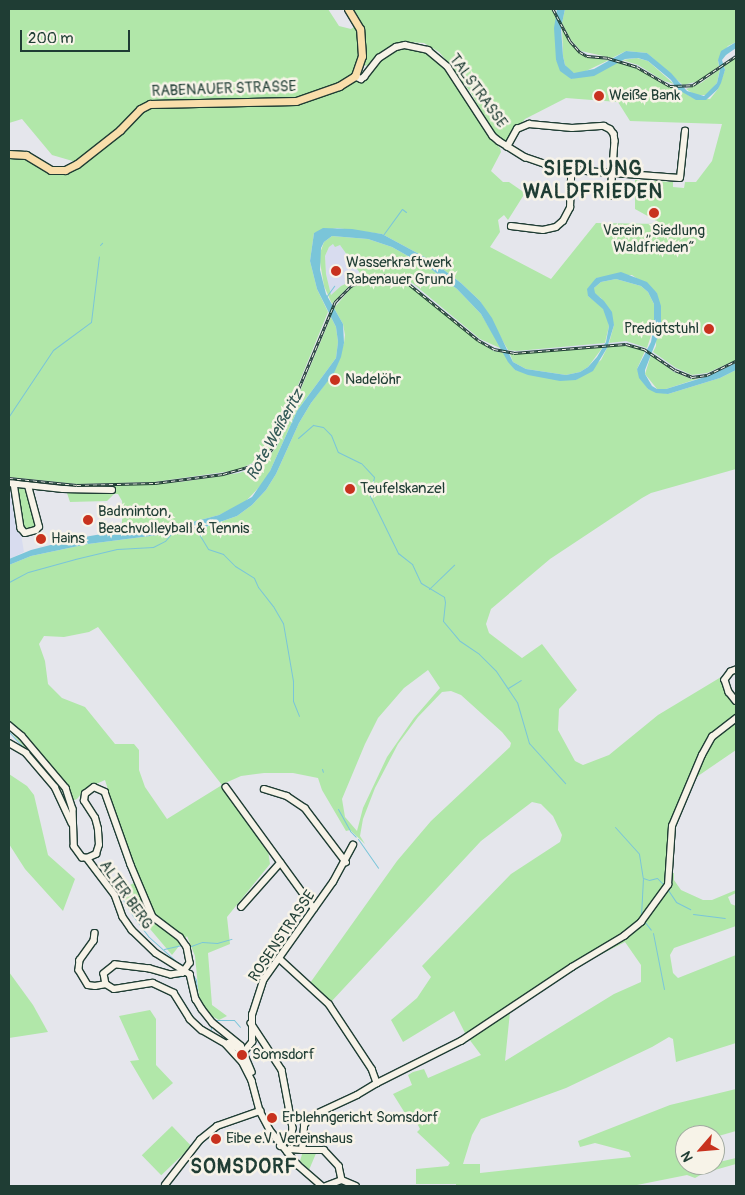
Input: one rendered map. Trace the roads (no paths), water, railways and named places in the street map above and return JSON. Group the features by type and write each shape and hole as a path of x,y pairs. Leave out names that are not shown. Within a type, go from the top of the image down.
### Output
{"main road":[{"path":"348,9 358,24 361,34 362,56 355,76"},
{"name":"RABENAUER STRASSE","path":"14,154 30,156 51,170 65,170 77,164 147,105 166,102 296,102 339,86 355,76"}],"street":[{"name":"TALSTRASSE","path":"355,76 364,77 379,58 396,47 405,44 428,50 448,68 493,136 507,146 546,165 571,170 680,178 685,132"},
{"path":"507,146 518,129 529,124 572,128 604,126 614,134 611,196"},
{"path":"511,226 550,229 563,221 570,208 571,170"},
{"path":"28,486 39,527 36,530 25,533 21,528 12,483 63,489 112,490"},
{"path":"736,670 731,672 726,680 729,692 736,701"},
{"path":"302,1150 304,1125 308,1120 443,1050 624,936 641,922 668,885 672,826 702,755 712,738 736,718"},
{"name":"ALTER BERG","path":"9,725 22,736 66,788 73,809 76,850 82,857 87,858 114,895 123,917 132,930 156,953 188,969"},
{"path":"9,742 26,753 55,787 74,824"},
{"path":"87,858 96,854 100,844 95,818 84,801 88,790 94,787 105,792 109,799 131,865 153,917 185,941 190,953 188,969 194,982 196,999 212,1023 236,1041 244,1052 254,1080"},
{"path":"226,787 314,908"},
{"path":"264,789 287,796 305,808 346,862"},
{"name":"ROSENSTRASSE","path":"244,1052 252,1042 251,1022 256,1000 264,979 280,959 346,862 353,845"},
{"path":"241,906 280,863"},
{"path":"95,933 94,941 80,960 79,970 88,985 106,984 114,989 149,983 170,990 190,1019 226,1044 243,1063 260,1110 270,1130 281,1146 322,1186"},
{"path":"280,959 329,1004 372,1069 377,1083"},
{"path":"106,984 104,974 115,965 150,969 175,975 188,969"},
{"path":"251,1022 282,1070 293,1128 292,1135 281,1146"},
{"path":"226,1044 230,1043 244,1052"},
{"path":"165,1185 187,1154 206,1135 218,1126 260,1110"},
{"path":"287,1152 290,1149 324,1150 338,1166 342,1180"},
{"path":"326,1186 342,1180 356,1186"}],"water":[{"path":"557,9 565,9 561,28 563,56 565,65 574,73 594,69 626,51 647,53 671,73 687,91 704,96 717,83 720,70 718,60 721,51 736,42 736,48 722,60 725,70 721,83 718,89 706,100 696,100 677,89 671,80 648,61 638,58 625,59 594,76 571,79 560,71 556,60 554,28"},
{"path":"323,228 352,229 382,234 432,261 461,283 480,301 492,318 513,362 526,369 566,375 580,372 588,367 606,342 609,326 603,309 588,296 587,289 596,278 621,272 647,282 657,293 661,306 661,329 645,370 645,374 652,386 657,389 666,389 708,376 736,363 736,370 720,378 668,394 656,393 648,389 639,378 637,369 651,342 654,326 654,304 648,292 641,286 616,279 601,282 594,288 595,293 612,312 614,325 607,348 593,371 576,380 560,381 528,375 515,370 508,362 481,314 457,289 431,269 392,247 368,239 332,236 324,242 321,248 320,270 326,294 343,324 344,343 341,357 334,373 311,403 299,423 276,474 266,490 252,505 237,516 197,530 88,544 31,556 9,565 9,559 31,550 78,538 189,523 219,515 252,497 270,471 297,411 336,358 338,342 336,327 317,289 310,261 314,233"}],"waterway":[{"path":"383,235 402,209 406,212"},
{"path":"9,416 53,350 91,322 99,256"},
{"path":"326,297 334,286"},
{"path":"298,438 313,425 323,427 331,435 338,452 361,463 374,477 370,496 398,553 412,564 421,583 444,597 443,621 460,641 479,654 496,671 517,702 529,743 565,783"},
{"path":"199,534 208,549 223,554 235,566 254,578 258,587 283,623 293,681 293,701 299,716"},
{"path":"9,582 28,572 75,559 117,549 153,547 165,541 170,535"},
{"path":"429,589 454,565"},
{"path":"508,688 521,680"},
{"path":"9,732 26,750"},
{"path":"59,789 67,804"},
{"path":"338,809 350,831 356,837"},
{"path":"615,827 639,854 643,878 649,880 657,878 664,885"},
{"path":"358,839 378,868"},
{"path":"641,916 643,879"},
{"path":"111,880 133,916 149,937 177,962 185,966"},
{"path":"668,890 676,902 690,909"},
{"path":"693,914 725,918"},
{"path":"644,921 651,930"},
{"path":"653,933 664,989"},
{"path":"191,946 202,942 217,943 231,939"},
{"path":"164,949 182,945"},
{"path":"188,968 196,980 197,992"},
{"path":"178,977 182,976"},
{"path":"214,1020 234,1020 240,1027"},
{"path":"210,1031 212,1025"}],"railway":[{"path":"553,9 570,41 580,52 587,56 608,58 637,67 670,86 693,85 736,56"},
{"path":"9,478 77,485 155,483 223,474 257,464 264,459 275,445 335,302 351,286 372,276 388,275 404,280 478,340 494,349 514,353 626,344 644,349 675,370 692,377 707,375 736,361"}],"place":[{"name":"Weiße Bank","path":"599,96"},
{"name":"Verein „Siedlung Waldfrieden“","path":"654,213"},
{"name":"Wasserkraftwerk Rabenauer Grund","path":"336,271"},
{"name":"Predigtstuhl","path":"709,329"},
{"name":"Nadelöhr","path":"335,380"},
{"name":"Teufelskanzel","path":"350,489"},
{"name":"Badminton, Beachvolleyball & Tennis","path":"88,520"},
{"name":"Hains","path":"41,539"},
{"name":"Somsdorf","path":"242,1055"},
{"name":"Erblehngericht Somsdorf","path":"272,1118"},
{"name":"Eibe e.V. Vereinshaus","path":"216,1139"}],"district":[{"name":"SIEDLUNG WALDFRIEDEN","path":"593,180"},
{"name":"SOMSDORF","path":"244,1166"}],"water label":[{"name":"Rote Weißeritz","path":"275,435"}]}
